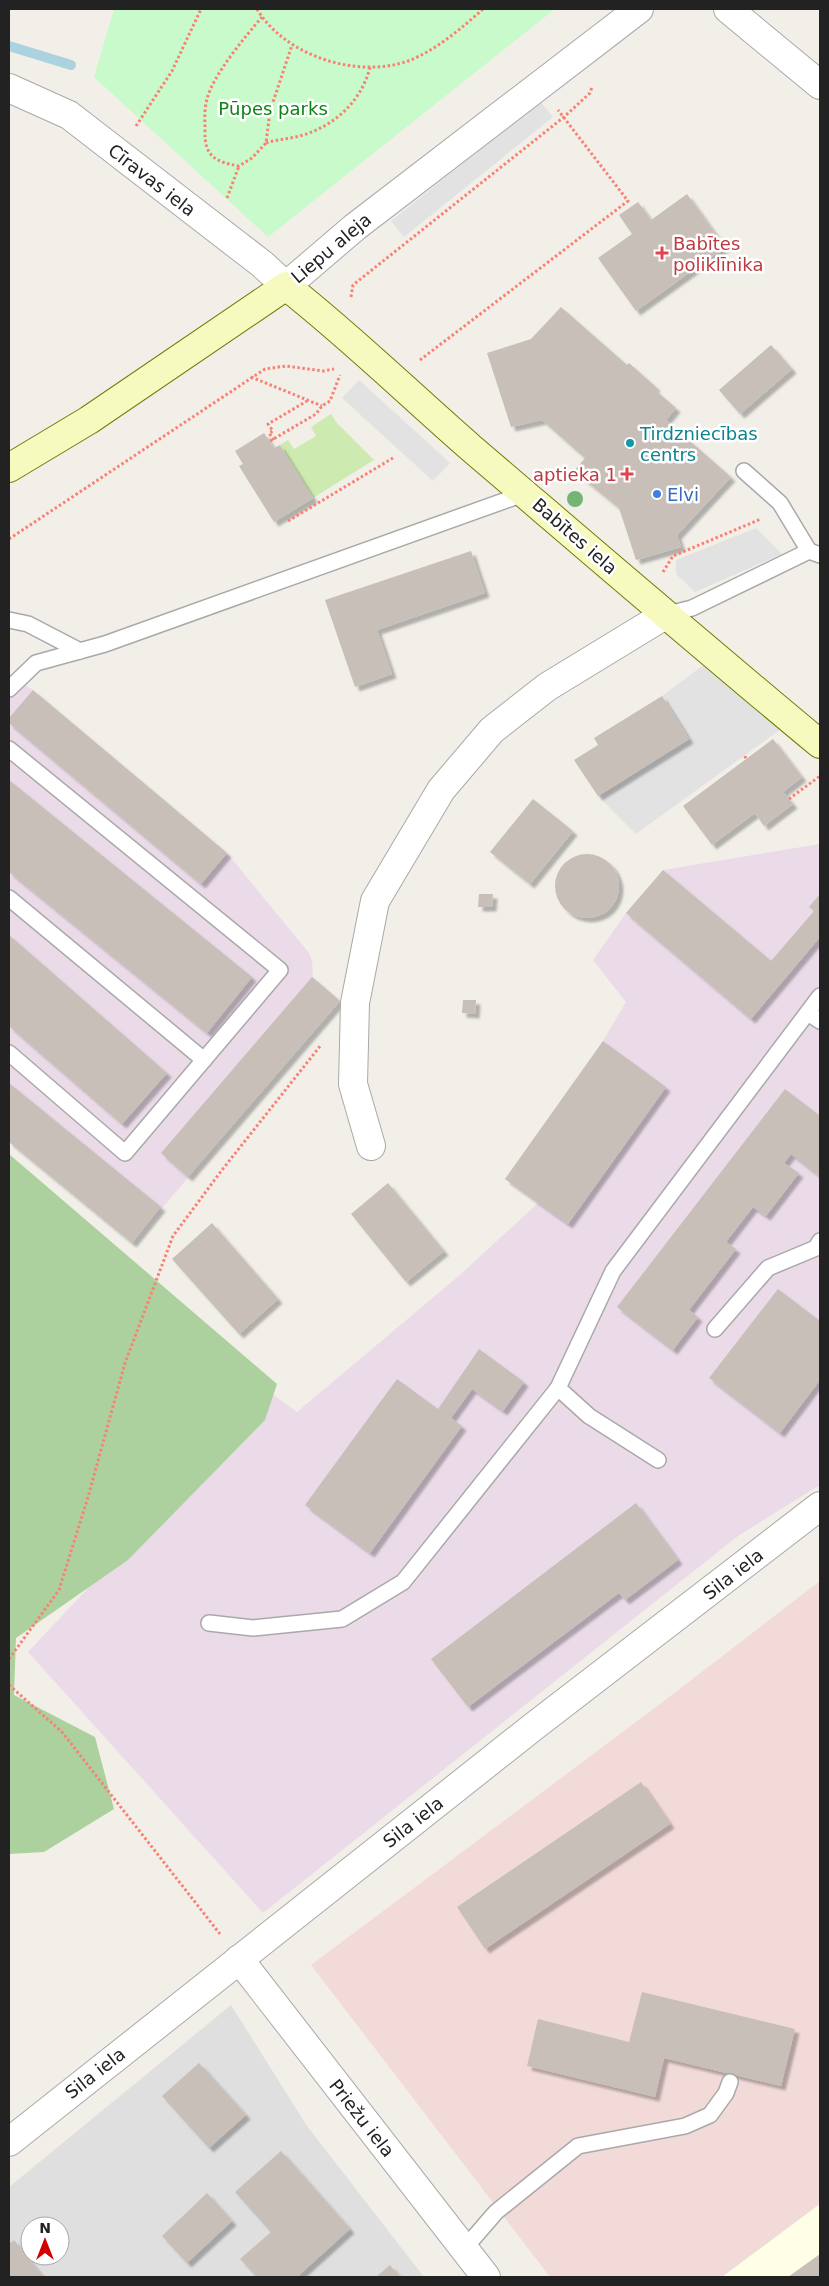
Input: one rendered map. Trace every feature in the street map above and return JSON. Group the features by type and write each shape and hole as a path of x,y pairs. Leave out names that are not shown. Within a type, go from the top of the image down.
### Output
{"street":[{"name":"Liepu aleja","path":"9,468 89,420 286,286 355,227 639,9"},
{"path":"728,9 820,85"},
{"name":"Cīravas iela","path":"9,88 68,115 262,264 286,286"},
{"name":"Babītes iela","path":"286,286 331,321 471,447 665,615 820,744"},
{"path":"371,1146 353,1084 355,1003 375,902 441,790 492,730 546,687 665,615"},
{"name":"Sila iela","path":"9,2142 525,1733 820,1506"},
{"name":"Priežu iela","path":"239,1959 486,2277"}],"lane":[{"path":"665,615 692,608 815,553 780,502 744,471"},
{"path":"9,688 36,663 105,644 526,493"},
{"path":"9,620 28,624 80,651"},
{"path":"9,749 280,970 125,1153 9,1053"},
{"path":"9,898 204,1060"},
{"path":"209,1623 253,1628 342,1619 404,1582 558,1388 613,1271 814,1017 820,996"},
{"path":"715,1329 768,1268 816,1248 820,1241"},
{"path":"558,1388 589,1416 658,1460"},
{"path":"464,2249 496,2212 578,2146 685,2126 710,2115 726,2093 730,2082"}],"path":[{"path":"130,132 147,111 172,71 201,9"},
{"path":"257,9 262,17 292,45 312,55 338,62 370,67 409,61 459,29 483,9"},
{"path":"238,166 217,161 211,157 204,136 207,97 224,68 262,17"},
{"path":"266,143 270,111 292,45"},
{"path":"227,200 238,166 252,158 266,143 302,135 329,123 351,106 360,95 370,67"},
{"path":"412,366 628,201 540,85"},
{"path":"350,301 353,286 564,117 590,93 593,85"},
{"path":"9,539 250,377 265,369 286,366 323,371 342,367 338,384 330,401 322,406 316,414 272,440 269,433 273,431 268,424 307,400"},
{"path":"250,377 322,406"},
{"path":"288,521 393,458"},
{"path":"660,576 673,556 761,519 780,502"},
{"path":"789,799 820,775"},
{"path":"9,1659 59,1590 88,1497 125,1363 173,1236 222,1170 325,1041"},
{"path":"9,1685 62,1732 239,1959"}],"shaded area":[{"path":"540,101 553,117 404,237 391,221"},
{"path":"359,380 450,463 433,481 342,398"},
{"path":"756,528 782,554 695,592 676,574 676,560"},
{"path":"714,657 792,721 636,834 598,796 689,739 662,696"},
{"path":"9,675 33,690 227,853 309,953 312,961 313,977 340,1001 132,1243 9,1142"},
{"path":"820,844 820,1485 738,1536 263,1913 28,1652 271,1393 297,1412 461,1274 538,1203 505,1179 603,1041 626,1002 593,960 626,913 663,870"},
{"path":"820,1581 820,2204 722,2277 550,2277 311,1965 664,1701"},
{"path":"231,2005 307,2126 424,2277 9,2277 9,2187"},
{"path":"820,2204 820,2277 722,2277"}],"green space":[{"name":"Pūpes parks","path":"114,9 555,9 268,237 94,77"},
{"path":"331,414 337,423 374,460 313,498 280,445 288,440 294,449 316,436 311,427"},
{"path":"9,1154 277,1384 265,1420 128,1560 16,1638 14,1695 95,1737 114,1809 44,1852 9,1854"}],"building":[{"name":"Babītes poliklīnika","path":"687,194 725,247 636,311 598,258 632,234 619,215 638,202 651,220"},
{"name":"Tirdzniecības centrs","path":"561,307 627,365 629,363 656,387 654,389 676,408 666,420 731,477 677,535 681,547 636,560 619,508 574,471 585,458 542,420 511,427 487,353 531,339"},
{"path":"771,345 792,369 740,414 719,390"},
{"path":"264,433 274,448 280,445 313,498 274,522 239,466 243,464 235,451"},
{"path":"471,551 485,593 377,630 392,674 355,687 325,600"},
{"path":"33,690 227,853 201,884 9,723 9,718"},
{"path":"662,696 689,739 598,796 574,760 598,745 594,738"},
{"path":"773,739 802,777 783,792 793,804 764,826 755,813 712,845 683,806"},
{"path":"9,780 252,977 207,1033 9,872"},
{"path":"533,799 573,831 530,884 490,852"},
{"path":"581,854 593,854 610,863 617,874 619,886 617,898 610,909 593,918 581,918 569,913 560,904 555,892 555,880 560,868 569,859"},
{"path":"663,870 771,961 814,911 809,907 820,894 820,937 751,1019 626,913"},
{"path":"479,894 493,894 492,907 478,907"},
{"path":"9,935 167,1073 122,1124 9,1026"},
{"path":"312,977 340,1001 188,1177 161,1153"},
{"path":"463,1000 476,1000 475,1014 462,1013"},
{"path":"603,1041 666,1087 568,1224 505,1179"},
{"path":"9,1083 161,1207 132,1243 9,1142"},
{"path":"785,1089 820,1116 820,1174 819,1176 791,1154 784,1163 799,1173 766,1216 753,1207 726,1242 736,1249 689,1310 698,1317 673,1350 617,1307"},
{"path":"388,1183 444,1251 406,1282 351,1214"},
{"path":"212,1223 278,1299 239,1334 172,1259"},
{"path":"778,1289 820,1321 820,1380 780,1433 709,1378"},
{"path":"479,1349 524,1382 503,1411 472,1389 451,1418 462,1426 370,1553 305,1505 397,1379 438,1409"},
{"path":"636,1503 678,1560 625,1600 619,1593 468,1707 431,1659"},
{"path":"641,1782 670,1824 485,1949 457,1907"},
{"path":"642,1992 795,2029 781,2086 664,2058 655,2097 527,2066 538,2019 629,2042"},
{"path":"199,2063 246,2115 209,2148 162,2096"},
{"path":"281,2151 350,2229 297,2277 257,2277 240,2259 271,2232 235,2192"},
{"path":"207,2193 232,2221 187,2263 162,2236"},
{"path":"14,2240 20,2248 20,2266 34,2266 43,2277 9,2277 9,2244"},
{"path":"820,2254 820,2277 788,2277"},
{"path":"390,2265 400,2277 376,2277"}],"waterway":[{"path":"9,46 71,65"}],"place":[{"name":"Babītes poliklīnika","path":"662,253"},
{"name":"Tirdzniecības centrs","path":"630,443"},
{"name":"aptieka 1","path":"627,474"},
{"name":"Elvi","path":"657,494"}]}
